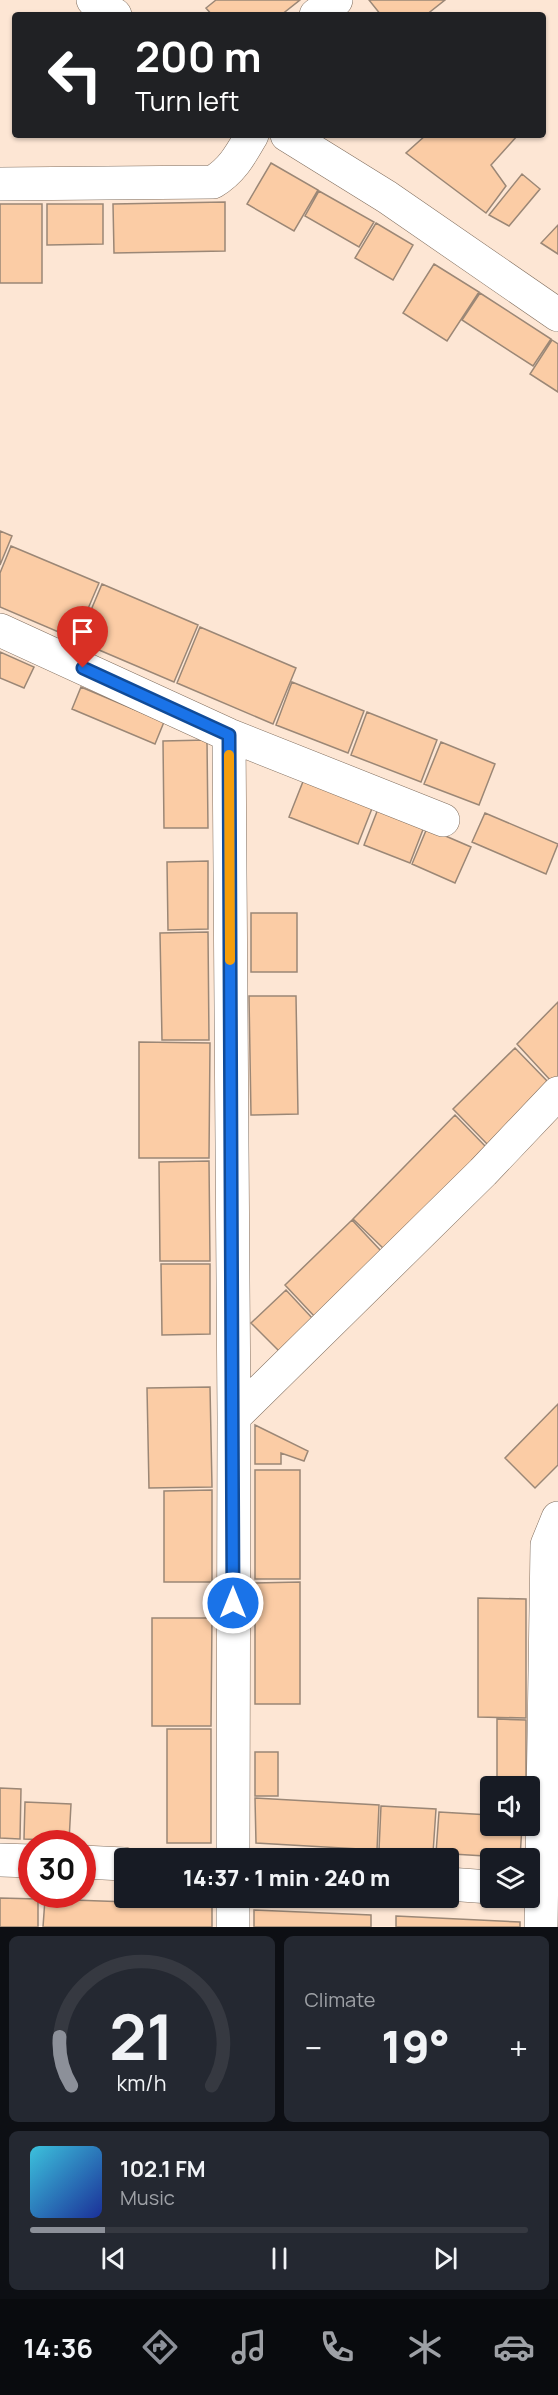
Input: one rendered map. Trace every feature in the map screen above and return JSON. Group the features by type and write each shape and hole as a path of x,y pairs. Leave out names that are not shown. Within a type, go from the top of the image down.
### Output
{"street":[{"path":"93,0 111,12"},
{"path":"320,12 336,0"},
{"path":"0,184 213,182 226,174 250,138"},
{"path":"291,138 387,197 558,315"},
{"path":"0,630 229,735 443,820"},
{"path":"229,735 234,1417 232,1848"},
{"path":"234,1417 483,1172 558,1093"},
{"path":"541,1927 547,1545 558,1518"},
{"path":"0,1860 18,1861"},
{"path":"96,1863 114,1864"},
{"path":"459,1885 480,1886"},
{"path":"233,1908 233,1927"}],"building":[{"path":"216,0 300,0 285,12 209,12 206,8"},
{"path":"369,0 445,0 430,12 379,12"},
{"path":"423,138 515,138 491,165 506,186 486,213 406,153"},
{"path":"271,163 318,190 294,231 247,204"},
{"path":"522,174 540,189 509,226 489,215"},
{"path":"319,191 374,222 359,247 305,216"},
{"path":"225,202 225,251 114,253 113,204"},
{"path":"0,204 42,204 42,283 0,283"},
{"path":"47,204 103,204 103,244 47,245"},
{"path":"376,223 413,245 393,280 355,258"},
{"path":"558,225 558,254 541,243"},
{"path":"434,264 479,292 447,341 403,313"},
{"path":"480,293 551,339 533,366 462,320"},
{"path":"552,340 558,344 558,392 530,374"},
{"path":"0,531 12,536 0,565"},
{"path":"11,546 99,583 75,639 0,607 0,573"},
{"path":"102,584 198,625 174,682 78,641"},
{"path":"200,627 296,668 273,724 177,683"},
{"path":"0,652 34,667 24,688 0,678"},
{"path":"292,682 364,711 348,753 276,725"},
{"path":"81,687 164,722 155,744 72,709"},
{"path":"367,712 437,740 421,782 351,755"},
{"path":"207,740 208,828 164,828 163,741"},
{"path":"441,742 495,764 479,805 424,784"},
{"path":"304,779 373,806 358,844 289,817"},
{"path":"378,809 424,827 410,863 364,845"},
{"path":"485,813 558,844 546,874 472,842"},
{"path":"427,828 471,847 455,883 412,864"},
{"path":"208,861 208,929 168,930 167,862"},
{"path":"251,913 297,913 297,972 251,972"},
{"path":"208,932 209,1040 162,1040 160,933"},
{"path":"249,996 296,996 298,1114 251,1115"},
{"path":"558,1002 558,1076 552,1082 517,1044"},
{"path":"139,1042 210,1043 209,1158 139,1158"},
{"path":"515,1048 550,1084 488,1145 453,1109"},
{"path":"455,1115 486,1147 385,1250 353,1219"},
{"path":"209,1161 210,1261 160,1261 159,1162"},
{"path":"352,1220 382,1252 315,1317 285,1285"},
{"path":"161,1264 210,1264 210,1334 162,1335"},
{"path":"286,1290 313,1319 279,1351 251,1323"},
{"path":"210,1387 212,1487 149,1488 147,1388"},
{"path":"558,1404 558,1465 535,1488 505,1458"},
{"path":"255,1425 308,1451 304,1461 281,1453 281,1464 255,1464"},
{"path":"255,1470 300,1470 300,1579 255,1579"},
{"path":"212,1490 212,1582 164,1582 164,1491"},
{"path":"300,1582 300,1704 255,1704 255,1583"},
{"path":"478,1598 526,1599 526,1718 478,1717"},
{"path":"152,1618 212,1618 211,1726 152,1726"},
{"path":"497,1719 526,1720 526,1776 497,1776"},
{"path":"167,1729 211,1729 211,1843 167,1843"},
{"path":"255,1752 278,1752 278,1796 255,1796"},
{"path":"0,1788 21,1789 18,1839 0,1838"},
{"path":"255,1798 379,1805 377,1848 256,1843"},
{"path":"25,1802 71,1804 70,1830 24,1830"},
{"path":"381,1806 436,1809 433,1848 379,1848"},
{"path":"439,1812 480,1814 480,1836 521,1836 521,1848 480,1848 480,1856 459,1854 459,1848 436,1848"},
{"path":"0,1898 18,1898 18,1908 38,1908 38,1927 0,1927"},
{"path":"96,1901 114,1901 114,1908 212,1908 212,1927 43,1927 44,1908 96,1908"},
{"path":"254,1910 371,1915 371,1927 254,1927"},
{"path":"396,1916 520,1922 520,1927 396,1927"}],"slow traffic":[{"path":"229,755 230,960"}],"route":[{"path":"83,668 229,735 234,1417 233,1603"}]}
